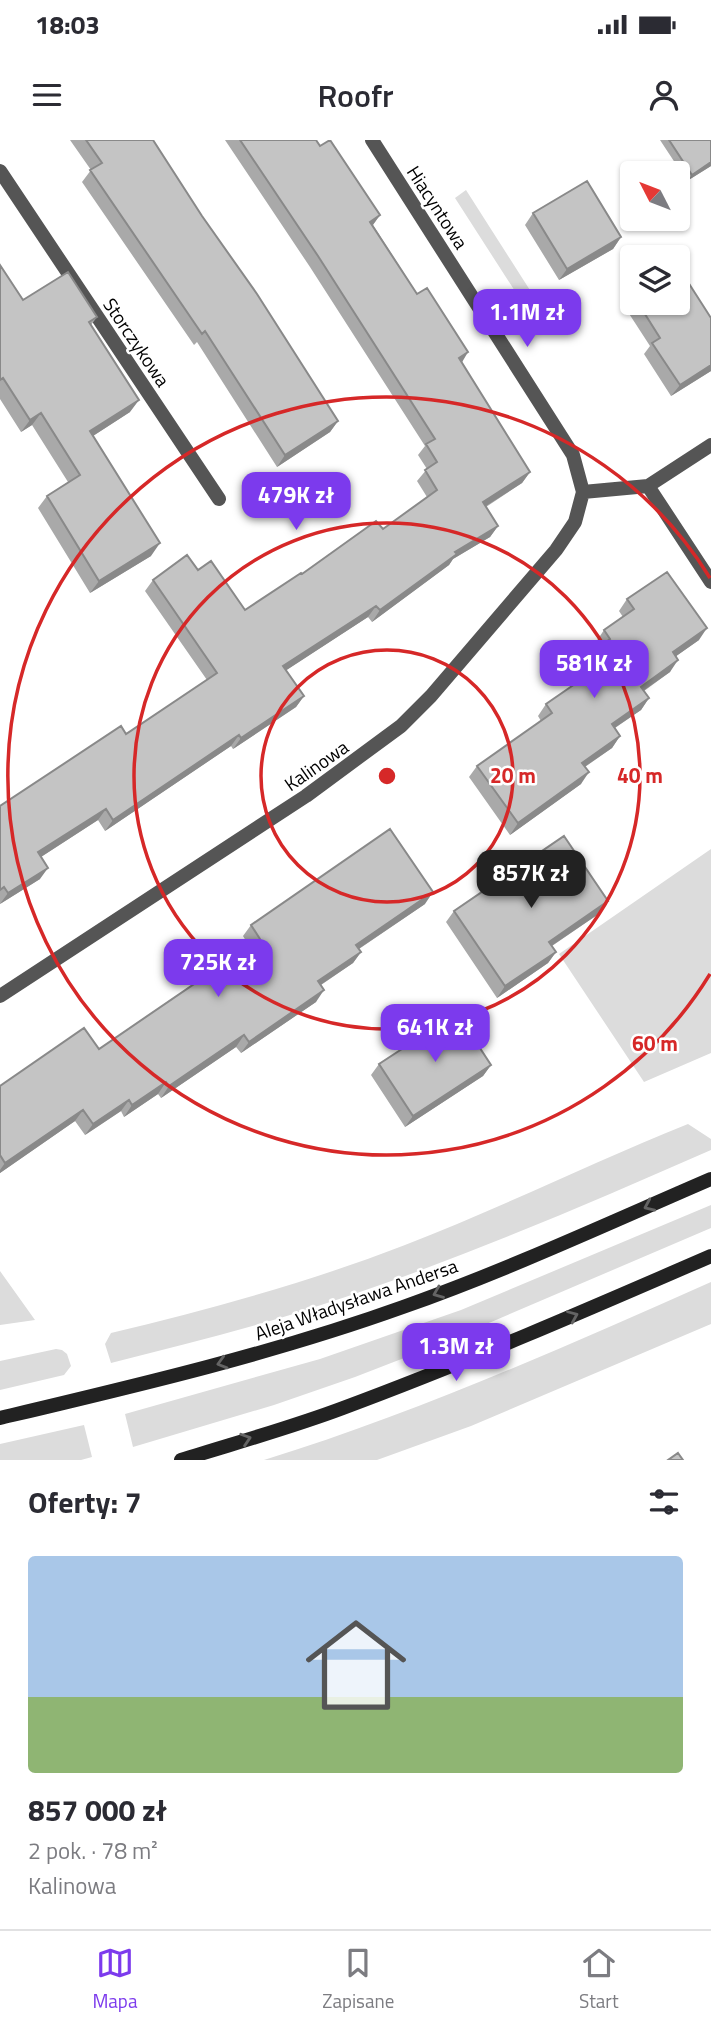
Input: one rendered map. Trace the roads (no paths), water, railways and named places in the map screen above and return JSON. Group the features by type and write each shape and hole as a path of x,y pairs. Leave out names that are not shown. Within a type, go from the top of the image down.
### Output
{"main road":[{"name":"Aleja Władysława Andersa","path":"0,1418 218,1364 393,1310 519,1261 711,1179"},
{"path":"181,1460 340,1410 524,1337 711,1256"}],"street":[{"name":"Hiacyntowa","path":"372,140 573,455 583,492"},
{"name":"Storczykowa","path":"0,171 219,499"},
{"path":"583,492 648,486 711,446"},
{"path":"648,486 711,582"},
{"name":"Kalinowa","path":"0,996 306,796 401,726 431,696 556,550 575,522 583,492"}]}
